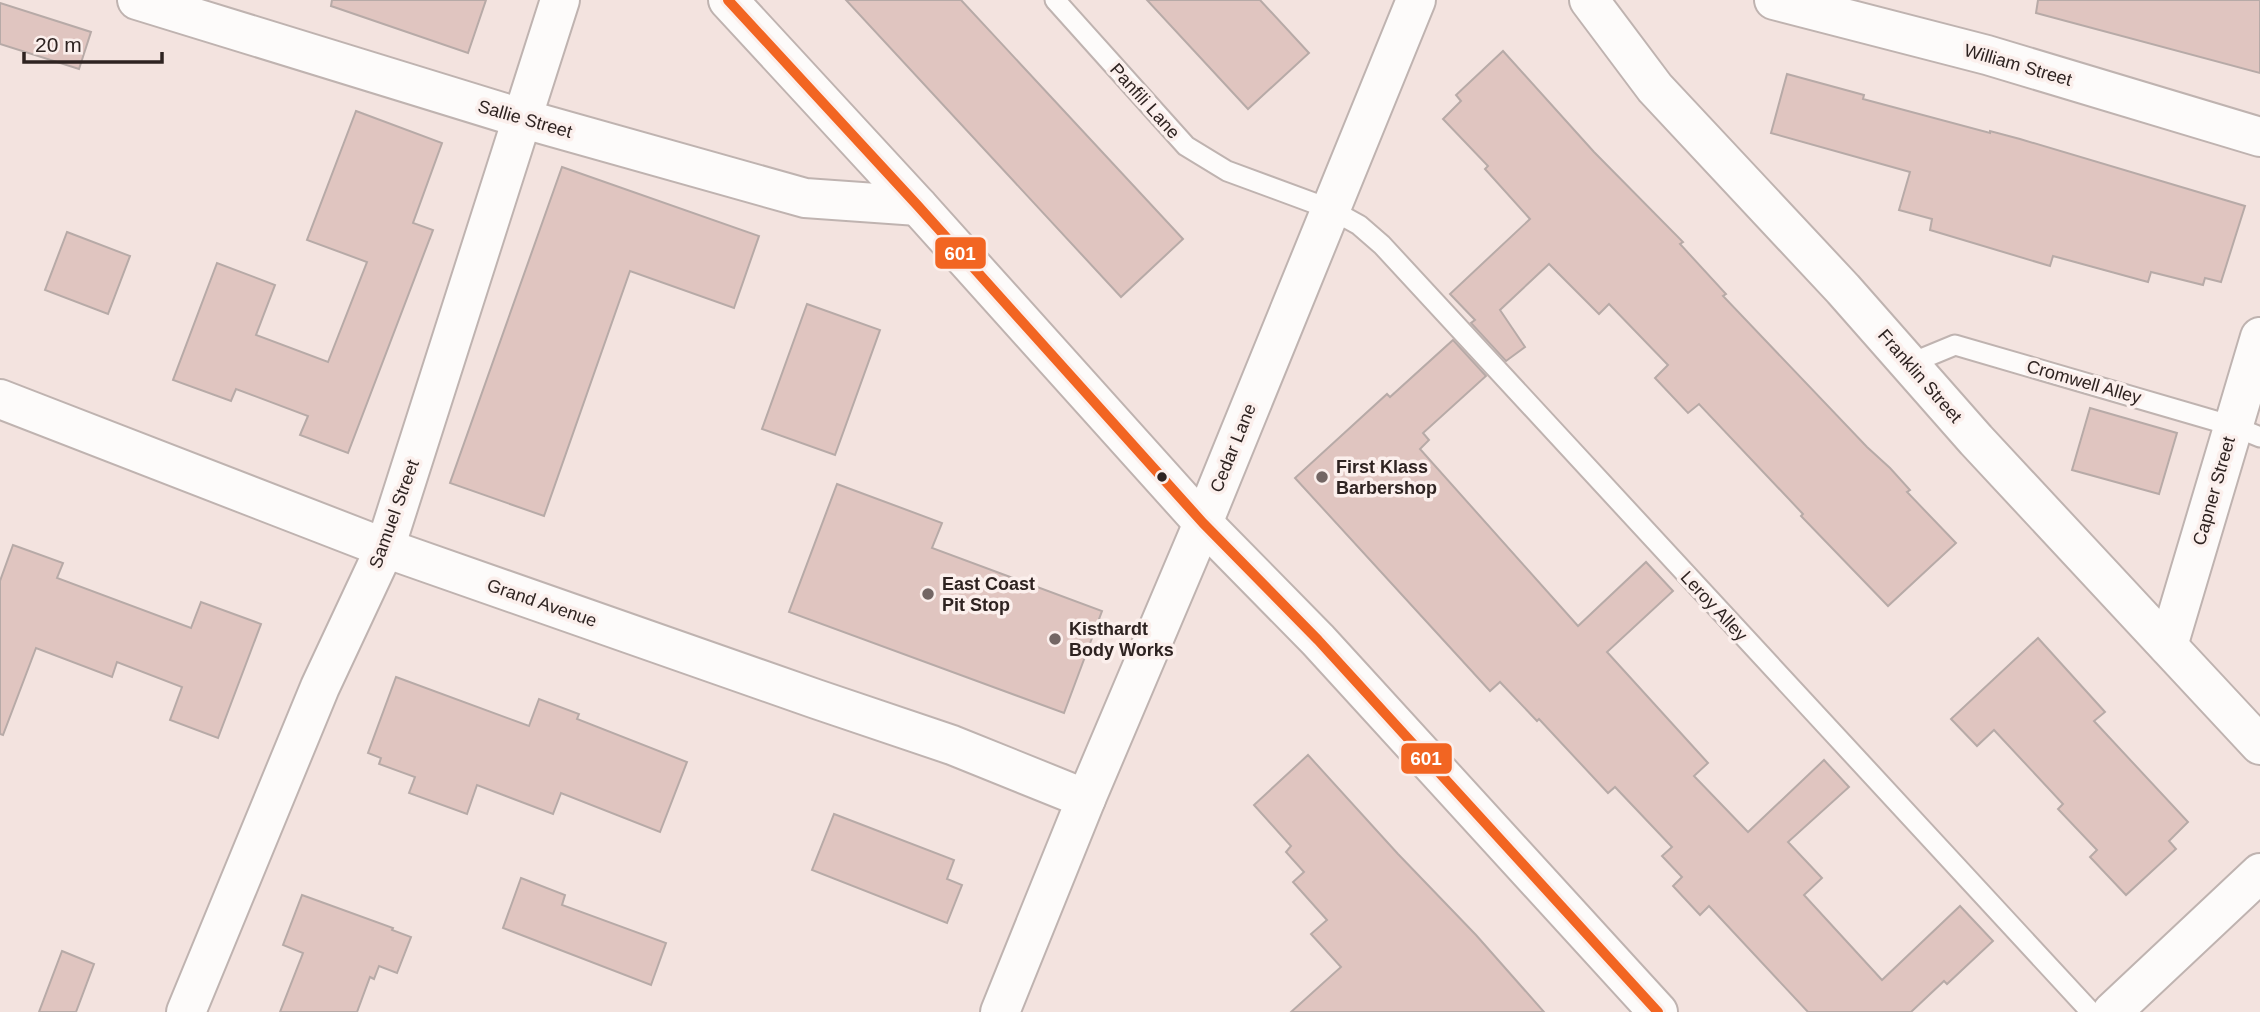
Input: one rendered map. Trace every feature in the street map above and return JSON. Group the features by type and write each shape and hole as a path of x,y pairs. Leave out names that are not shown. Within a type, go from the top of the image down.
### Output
{"street":[{"name":"Samuel Street","path":"186,1012 320,687 385,548 560,0"},
{"path":"728,0 918,206 1203,523 1318,640 1658,1012"},
{"name":"Cedar Lane","path":"1000,1012 1416,0"},
{"name":"Franklin Street","path":"1589,0 1655,88 1843,289 1976,440 2259,742"},
{"name":"William Street","path":"1774,0 1987,55 2260,138"},
{"name":"Sallie Street","path":"153,2 524,119 805,198 918,206"},
{"name":"Capner Street","path":"2168,646 2247,431 2260,337"},
{"name":"Grand Avenue","path":"0,399 385,548 952,745 1086,799"},
{"path":"2112,1012 2260,873"}],"lane":[{"name":"Panfili Lane","path":"1055,0 1185,146 1227,171 1330,209"},
{"name":"Leroy Alley","path":"1330,209 1359,225 1382,246 2091,1012"},
{"name":"Cromwell Alley","path":"1909,364 1955,345 2247,431"}],"building":[{"path":"332,0 486,0 468,53 331,6"},
{"path":"846,0 961,0 1183,239 1121,297"},
{"path":"1147,0 1260,0 1309,53 1248,109"},
{"path":"2038,0 2260,0 2260,73 2036,13"},
{"path":"0,3 91,32 79,69 0,44"},
{"path":"1503,51 1594,152 1683,242 1680,244 1726,294 1723,296 1890,468 1910,490 1907,492 1956,543 1888,606 1699,404 1688,413 1655,378 1668,365 1609,304 1599,314 1549,264 1500,310 1525,347 1506,361 1471,323 1475,320 1450,294 1530,219 1485,169 1488,166 1443,119 1461,101 1456,95"},
{"path":"1787,74 1864,95 1863,99 2020,139 2245,206 2221,282 2205,278 2203,285 2151,272 2148,282 2053,256 2050,266 1930,230 1932,219 1899,210 1910,172 1771,133"},
{"path":"356,111 442,143 413,223 433,230 348,453 300,435 308,416 236,389 231,401 173,380 217,263 275,285 256,335 328,362 367,262 307,240"},
{"path":"562,167 759,236 734,308 630,271 544,516 450,483"},
{"path":"67,232 130,256 108,314 45,290"},
{"path":"807,304 880,330 835,455 762,429"},
{"path":"1453,340 1486,376 1423,433 1429,440 1420,449 1578,626 1646,562 1673,591 1607,652 1708,763 1694,776 1748,832 1824,760 1849,787 1788,842 1822,878 1804,895 1882,980 1960,906 1993,941 1947,984 1944,981 1911,1012 1808,1012 1709,906 1700,915 1673,886 1682,877 1662,856 1672,847 1615,787 1608,793 1539,719 1537,721 1500,682 1490,691 1295,478 1387,394 1390,397"},
{"path":"2090,408 2177,433 2159,494 2072,470"},
{"path":"837,484 942,523 932,548 1102,611 1064,713 789,612"},
{"path":"13,545 63,563 57,578 191,628 201,602 261,624 218,738 170,720 182,687 117,662 112,677 36,648 3,735 0,734 0,581"},
{"path":"2038,638 2105,712 2094,721 2188,822 2169,841 2176,849 2126,895 2090,857 2097,850 2058,809 2063,804 1994,730 1977,746 1951,719"},
{"path":"396,677 529,726 539,699 579,714 577,719 687,762 660,832 561,793 553,814 477,785 467,814 409,793 415,777 379,764 381,758 368,753"},
{"path":"1308,755 1544,1012 1291,1012 1341,967 1311,934 1327,920 1293,882 1304,872 1286,852 1291,846 1254,805"},
{"path":"834,814 954,860 947,879 962,885 947,923 812,870"},
{"path":"521,878 565,895 562,905 666,943 651,985 503,928"},
{"path":"302,895 411,937 397,973 379,966 374,979 370,977 357,1012 280,1012 303,953 283,945"},
{"path":"62,951 94,964 76,1012 39,1012"}],"transit line":[{"name":"601","path":"728,0 918,206 1203,523 1318,640 1658,1012"}],"place":[{"name":"First Klass Barbershop","path":"1322,477"},
{"name":"East Coast Pit Stop","path":"928,594"},
{"name":"Kisthardt Body Works","path":"1055,639"}]}
